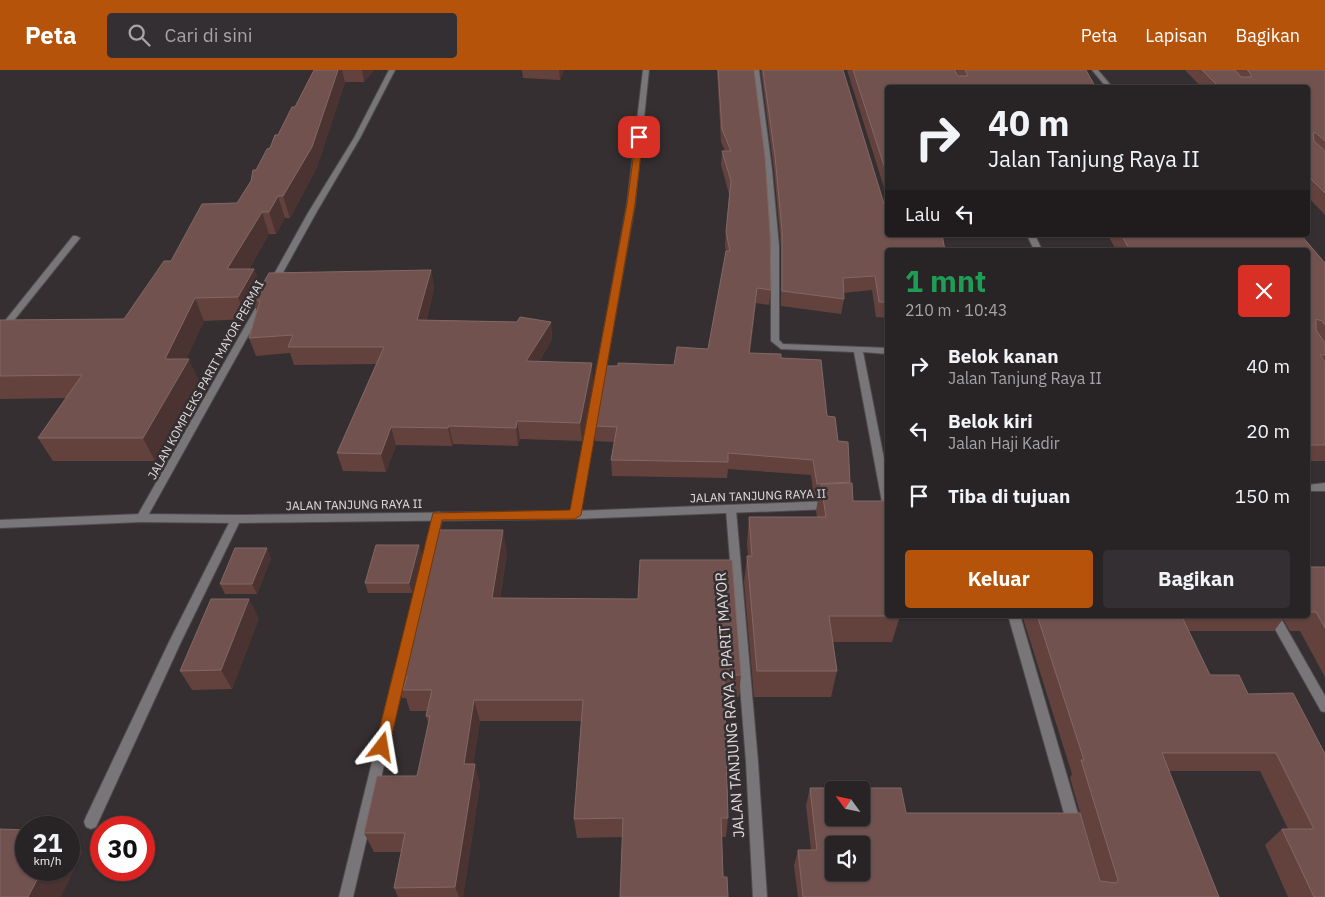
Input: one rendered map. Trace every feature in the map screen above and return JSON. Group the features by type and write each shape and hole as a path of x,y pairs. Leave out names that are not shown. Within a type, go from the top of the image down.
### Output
{"street":[{"name":"JALAN KOMPLEKS PARIT MAYOR PERMAI","path":"141,518 312,213 357,138 392,70"},
{"path":"575,515 631,204 644,103 646,70"},
{"path":"756,70 769,170 775,246 775,342 781,346 885,351"},
{"path":"1095,70 1108,85"},
{"path":"0,332 76,238"},
{"path":"858,351 884,503"},
{"path":"1310,488 1325,487"},
{"name":"JALAN TANJUNG RAYA II","path":"0,524 141,518 236,519 575,515 838,505"},
{"name":"JALAN TANJUNG RAYA 2 PARIT MAYOR","path":"731,510 752,762 760,897"},
{"path":"428,555 438,516"},
{"path":"94,816 175,642 236,519"},
{"path":"1015,618 1077,834"},
{"path":"1275,618 1325,707"},
{"path":"346,897 403,661"}],"building":[{"path":"314,70 338,70 312,147 283,196 278,196 269,212 262,212 227,269 254,269 238,297 195,298 165,359 189,359 143,438 38,438 82,375 0,376 0,320 124,319 164,261 171,261 202,204 237,203 251,181 253,170 256,170 267,149 270,148 275,135 278,135"},
{"path":"718,70 754,70 765,156 770,232 771,290 757,288 749,353 781,354 781,358 821,360 827,416 835,417 838,441 848,442 850,482 817,484 813,460 728,453 728,462 611,460 617,427 594,426 605,366 618,366 618,363 674,365 677,347 708,349 726,251 730,251 726,232 731,181 722,151 731,151 722,129"},
{"path":"763,70 843,70 885,207 885,237 942,237 945,248 885,248 885,302 879,302 875,276 843,278 844,299 782,291 782,231 775,156"},
{"path":"853,70 955,70 958,76 968,76 965,70 1086,70 1094,85 885,85 885,169"},
{"path":"1202,70 1235,70 1241,77 1251,77 1247,70 1325,70 1325,141 1316,133 1313,133 1314,141 1325,151 1325,193 1310,178 1310,85 1217,85"},
{"path":"1122,237 1303,237 1325,263 1325,325 1322,321 1316,319 1316,330 1325,343 1325,355 1320,355 1325,362 1325,445 1310,445 1310,248 1129,248"},
{"path":"431,270 417,320 517,322 520,317 551,322 526,361 592,363 580,423 517,421 516,428 391,427 381,454 337,453 384,347 288,347 293,335 249,338 260,301 253,301 269,273"},
{"path":"852,483 853,501 885,501 885,616 829,616 837,671 757,671 747,556 752,556 749,517 826,517 821,484"},
{"path":"431,530 503,530 492,598 638,599 640,560 732,560 741,675 724,675 728,818 721,818 723,877 727,877 728,897 620,897 623,818 574,819 583,700 474,700 464,764 475,764 455,887 394,888 405,833 364,833 377,776 417,776 430,716 426,716 432,690 403,690 407,677 394,677"},
{"path":"376,545 419,545 409,583 365,583"},
{"path":"235,548 267,548 252,584 220,584"},
{"path":"1310,567 1325,567 1325,628 1316,612 1310,612"},
{"path":"211,599 249,599 221,670 180,671"},
{"path":"1038,618 1182,618 1210,675 1239,675 1248,694 1293,693 1325,754 1325,897 1314,897 1282,829 1314,829 1276,753 1162,753 1219,897 803,897 798,850 817,850 810,788 825,788 825,826 870,826 870,788 901,788 906,813 1080,813 1100,881 1116,883 1118,880 1081,760 1084,760"},
{"path":"0,829 15,830 15,881 36,881 28,897 0,897"}],"route":[{"path":"382,747 438,516 575,515 631,204 639,137"}]}
